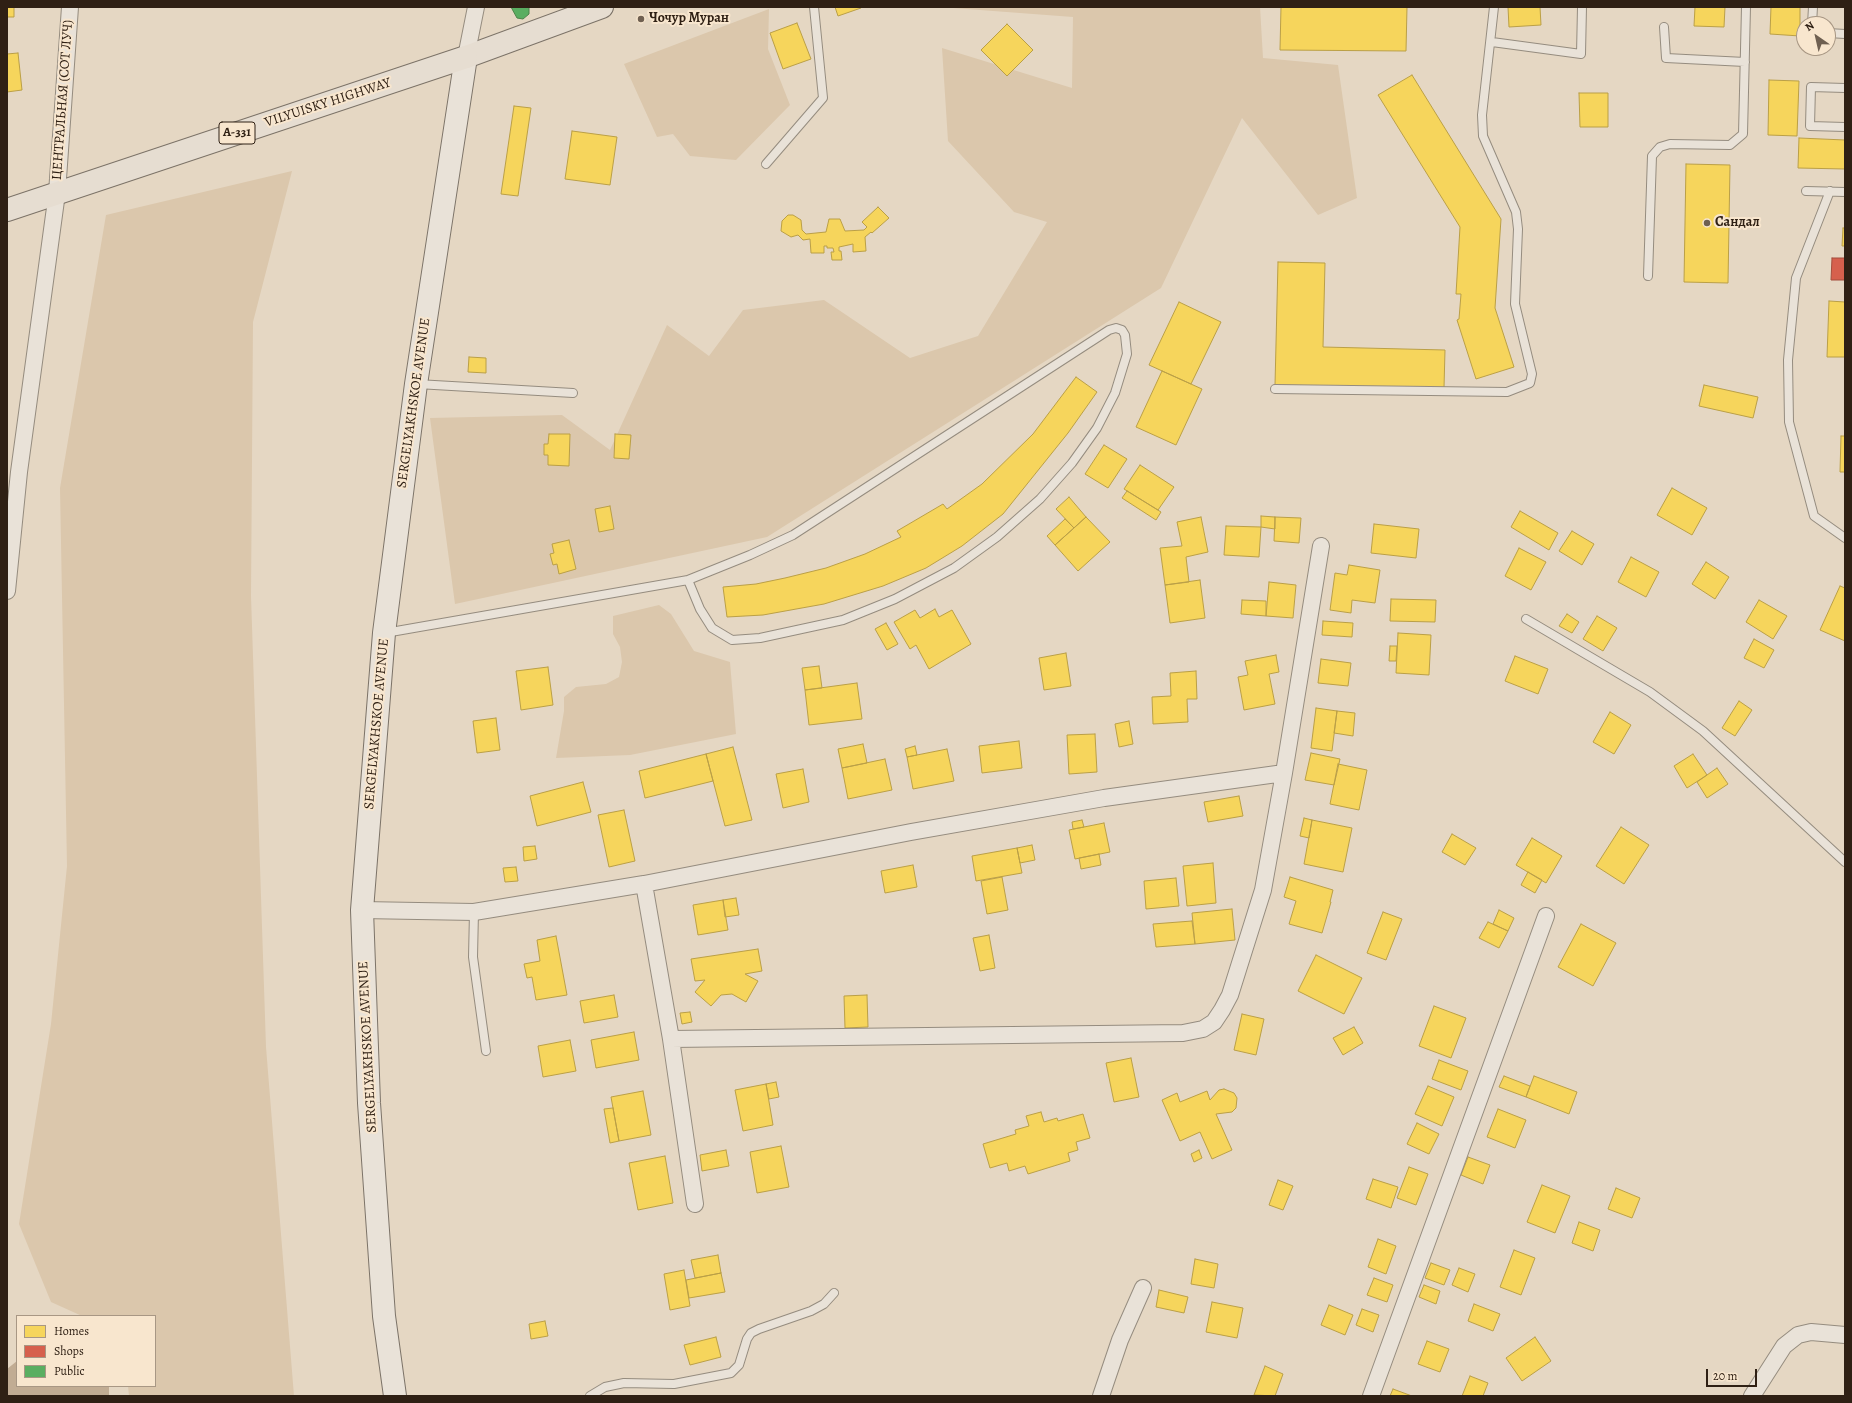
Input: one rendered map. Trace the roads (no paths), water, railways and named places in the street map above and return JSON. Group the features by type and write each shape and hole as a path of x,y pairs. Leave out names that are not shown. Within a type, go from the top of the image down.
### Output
{"main road":[{"name":"VILYUISKY HIGHWAY","path":"7,210 466,57 602,7"},
{"name":"SERGELYAKHSKOE AVENUE","path":"395,1396 384,1316 369,1103 362,910 384,633 416,384 466,57"}],"street":[{"name":"ЦЕНТРАЛЬНАЯ (СОТ ЛУЧ)","path":"7,591 19,472 57,193 70,7"},
{"path":"466,57 476,7"},
{"path":"671,1040 1183,1033 1203,1029 1214,1022 1230,995 1263,890 1284,773 1321,546"},
{"path":"362,910 474,912 644,884 911,832 1104,798 1284,773"},
{"path":"644,884 671,1040 695,1204"},
{"path":"1371,1396 1546,916"},
{"path":"1101,1396 1120,1340 1143,1288"},
{"path":"1752,1396 1784,1346 1798,1335 1811,1332 1845,1335"}],"lane":[{"path":"766,164 823,98 814,7"},
{"path":"1275,389 1507,392 1530,383 1532,374 1515,304 1518,229 1516,212 1483,136 1482,115 1492,42 1494,7"},
{"path":"1492,42 1581,54 1582,7"},
{"path":"1648,276 1652,156 1660,148 1670,144 1730,145 1743,134 1746,7"},
{"path":"1664,27 1666,58 1745,62"},
{"path":"1845,88 1811,87 1810,126 1845,127"},
{"path":"1806,191 1845,192"},
{"path":"1830,191 1796,278 1788,360 1789,422 1814,516 1845,538"},
{"path":"384,633 688,580 750,555 793,535 1109,330 1116,328 1122,330 1127,354 1115,393 1097,428 1072,462 1040,499 997,536 954,568 895,600 843,620 760,638 732,640 712,628 700,609 688,580"},
{"path":"416,384 573,393"},
{"path":"1526,619 1650,692 1703,731 1845,862"},
{"path":"474,912 473,957 486,1051"},
{"path":"590,1396 605,1386 624,1383 650,1385 674,1384 731,1373 739,1365 747,1339 751,1333 758,1328 811,1311 824,1304 834,1294"}],"place":[{"name":"Чочур Муран","path":"641,19"},
{"name":"Сандал","path":"1707,223"}]}
